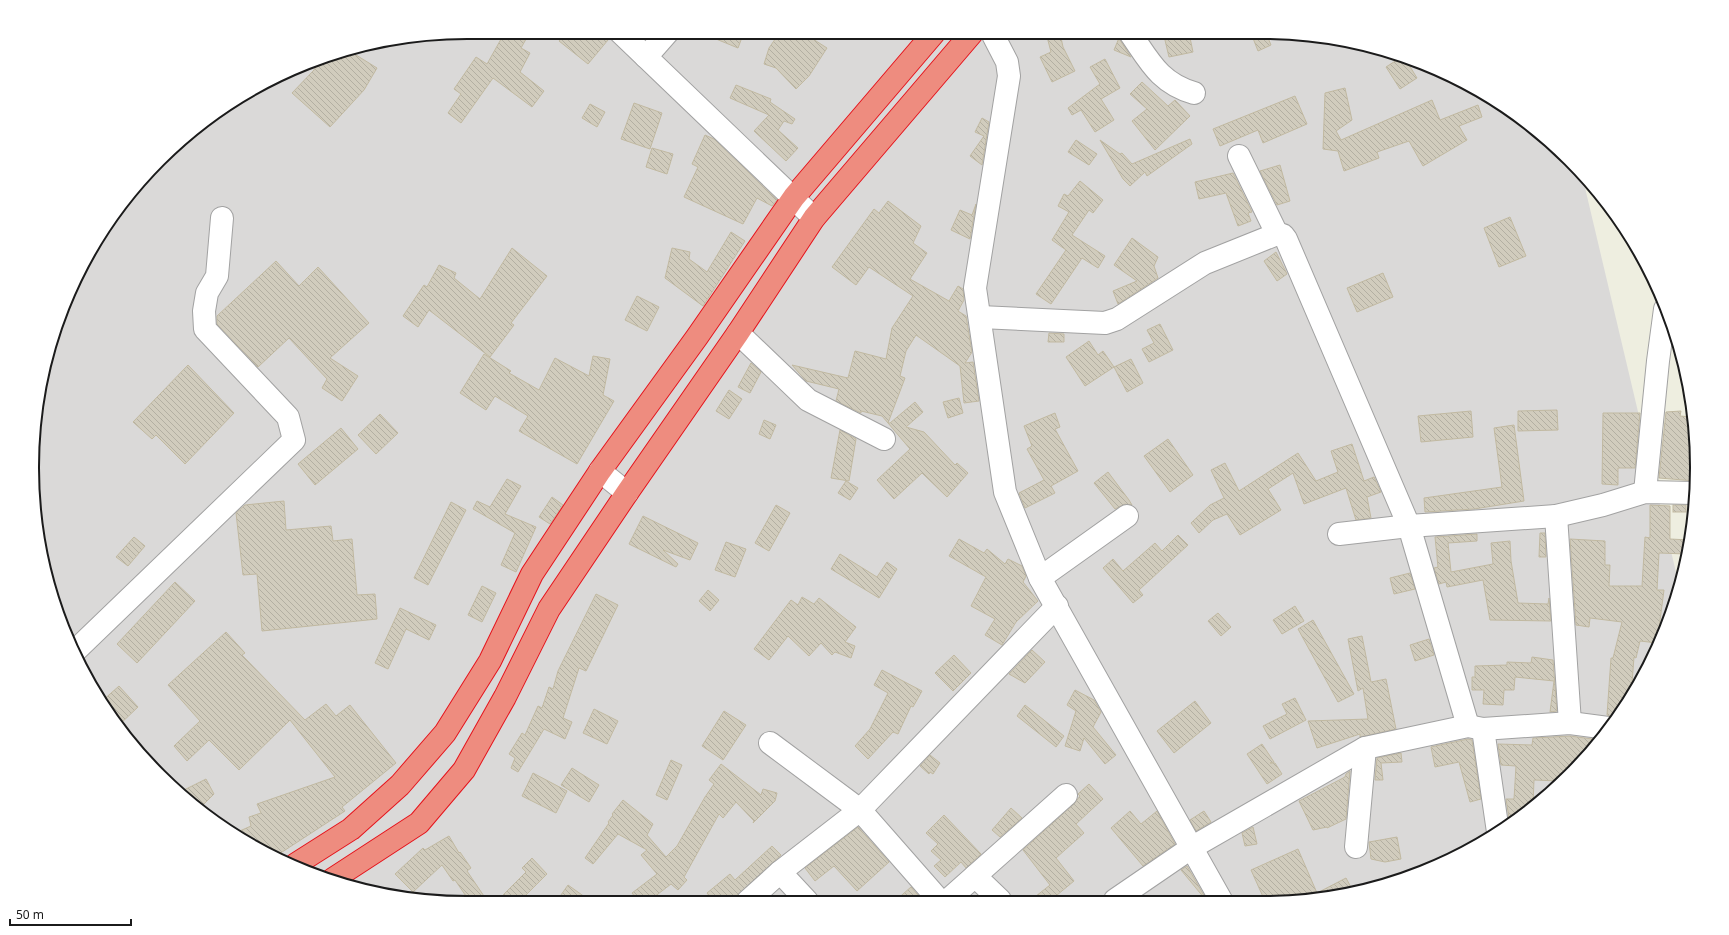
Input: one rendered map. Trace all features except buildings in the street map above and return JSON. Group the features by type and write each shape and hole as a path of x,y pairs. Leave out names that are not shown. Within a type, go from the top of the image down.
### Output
{"highway":[{"path":"300,861 351,830 400,785 445,733 490,661 532,574 600,471 697,337 794,197 928,39"},
{"path":"338,875 419,823 464,770 505,697 549,610 627,493 738,333 814,218 967,39"}],"street":[{"path":"627,39 794,197 814,218"},
{"path":"646,57 662,39"},
{"path":"995,39 1007,62 1009,76 975,288 1005,492 1040,578 1219,896"},
{"path":"1134,39 1158,72 1177,88 1194,93"},
{"path":"1239,156 1278,234"},
{"path":"79,647 294,440 288,417 205,329 204,311 207,293 217,276 222,218"},
{"path":"980,317 1105,323 1117,319 1205,263 1278,234 1283,235 1409,526 1476,727 1497,826"},
{"path":"1645,492 1664,321"},
{"path":"738,333 808,400 884,439"},
{"path":"600,471 627,493"},
{"path":"1339,534 1409,526 1556,516 1603,505 1645,492 1689,493"},
{"path":"1040,578 1127,516"},
{"path":"1556,516 1570,722"},
{"path":"754,896 780,872 860,810 1057,606"},
{"path":"1121,896 1191,848 1365,748 1476,727 1570,722 1602,727"},
{"path":"770,743 860,810 935,896"},
{"path":"1356,848 1365,748"},
{"path":"952,896 1066,795"},
{"path":"780,872 802,896"},
{"path":"975,876 996,896"}],"shaded area":[{"path":"468,39 1262,39 1317,43 1345,47 1399,62 1451,83 1476,96 1500,111 1544,145 1585,186 1676,573 1667,605 1646,657 1618,706 1584,750 1544,790 1500,824 1451,852 1399,873 1345,888 1290,895 1262,896 468,896 412,892 384,888 357,881 304,863 253,839 229,824 185,790 145,750 111,706 83,657 62,605 47,551 40,496 39,468 40,439 47,384 62,330 72,304 96,253 111,229 145,185 185,145 229,111 278,83 304,72 330,62 384,47 439,40"}]}
